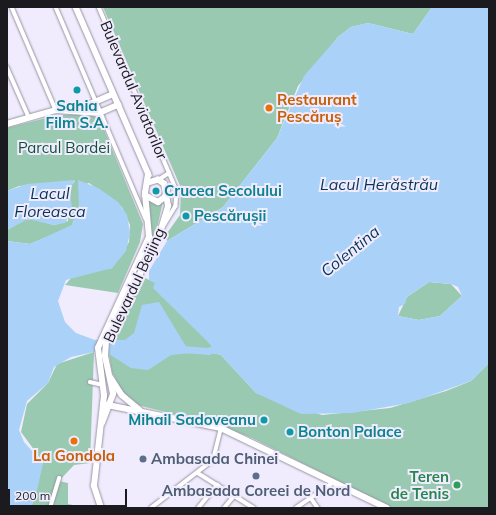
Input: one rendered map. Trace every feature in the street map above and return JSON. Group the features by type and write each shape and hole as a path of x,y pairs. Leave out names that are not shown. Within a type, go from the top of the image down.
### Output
{"main road":[{"name":"Bulevardul Aviatorilor","path":"76,7 114,96"},
{"path":"78,109 114,96"},
{"name":"Bulevardul Beijing","path":"101,423 104,404 103,385 98,357 106,332 142,254 150,227 145,193 148,183 148,174 114,96"},
{"path":"7,124 56,110 78,109 99,113 118,105"},
{"name":"Bulevardul Beijing","path":"101,423 110,407 112,390 105,356 106,332 162,229 169,203 166,187 148,174"},
{"path":"148,183 156,180"},
{"path":"145,193 149,200 158,202 165,197 166,187"},
{"path":"107,370 122,395 142,411"},
{"path":"104,404 110,407 142,411 221,428 387,508"},
{"path":"101,423 94,486 101,508"}],"street":[{"path":"12,7 56,110"},
{"path":"56,7 96,102 99,113 150,227"},
{"name":"Bulevardul Aviatorilor","path":"99,7 170,173 177,201 162,229"},
{"path":"7,67 29,117"},
{"name":"Bulevardul Aviatorilor","path":"156,180 170,173"},
{"name":"Bulevardul Aviatorilor","path":"166,187 170,173"},
{"path":"90,382 103,385"},
{"path":"151,508 198,473 214,457 221,428"},
{"path":"198,473 254,508"},
{"path":"50,508 59,478"},
{"path":"296,508 334,482"},
{"path":"198,508 217,485"},
{"path":"224,508 234,496"},
{"path":"311,498 318,508"}],"green space":[{"path":"103,7 432,7 413,34 368,23 351,27 338,37 298,86 277,138 223,207 167,241 165,236 180,215 181,188"},
{"name":"Parcul Bordei","path":"91,114 100,120 143,224 140,242 118,293 65,285 73,276 112,268 129,242 130,225 122,207 89,183 80,186 79,206 72,225 30,244 7,241 7,230 24,220 32,219 54,225 68,221 70,187 75,181 19,186 7,191 7,128 58,115"},
{"path":"163,201 157,228 151,240 149,202"},
{"path":"143,277 156,283 212,346 208,352 221,355 256,393 322,415 390,408 446,391 471,381 489,363 489,508 392,508 252,438 219,425 137,405 122,391 112,372 109,354 110,341"},
{"path":"429,282 451,284 462,296 440,316 419,320 398,316 407,297"},
{"path":"94,352 90,463 74,465 59,481 68,483 68,504 78,506 31,508 43,462 21,432 27,404 48,383 57,364"}],"water":[{"name":"Lacul Herăstrău","path":"432,7 489,7 489,363 471,381 409,403 352,413 301,414 256,393 221,355 208,352 212,346 153,288 155,283 149,280 149,271 167,241 223,207 277,138 304,76 338,37 351,27 368,23 413,34","holes":["429,282 451,284 458,287 462,296 440,316 419,320 398,316 399,307 405,304 407,297"]},
{"name":"Lacul Floreasca","path":"75,180 70,188 72,211 65,223 54,225 28,219 7,230 7,191 27,184"},
{"name":"Lacul Floreasca","path":"78,180 98,188 118,202 127,215 130,233 126,251 112,268 66,280 58,301 65,322 76,333 95,340 125,340 134,333 142,305 159,302 190,353 171,355 148,370 131,368 109,354 94,352 71,357 54,367 48,383 27,401 19,430 24,442 43,463 36,495 31,508 7,508 7,241 30,244 72,225 79,206"}],"waterway":[{"path":"181,349 208,351 215,348"}],"place":[{"name":"Sahia Film S.A.","path":"77,90"},
{"name":"Restaurant Pescăruș","path":"269,108"},
{"name":"Crucea Secolului","path":"156,191"},
{"name":"Pescărușii","path":"186,216"},
{"name":"Mihail Sadoveanu","path":"264,420"},
{"name":"Bonton Palace","path":"290,432"},
{"name":"La Gondola","path":"74,441"},
{"name":"Ambasada Chinei","path":"143,459"},
{"name":"Ambasada Coreei de Nord","path":"256,476"},
{"name":"Teren de Tenis","path":"457,485"}],"water label":[{"name":"Colentina","path":"350,251"}]}
